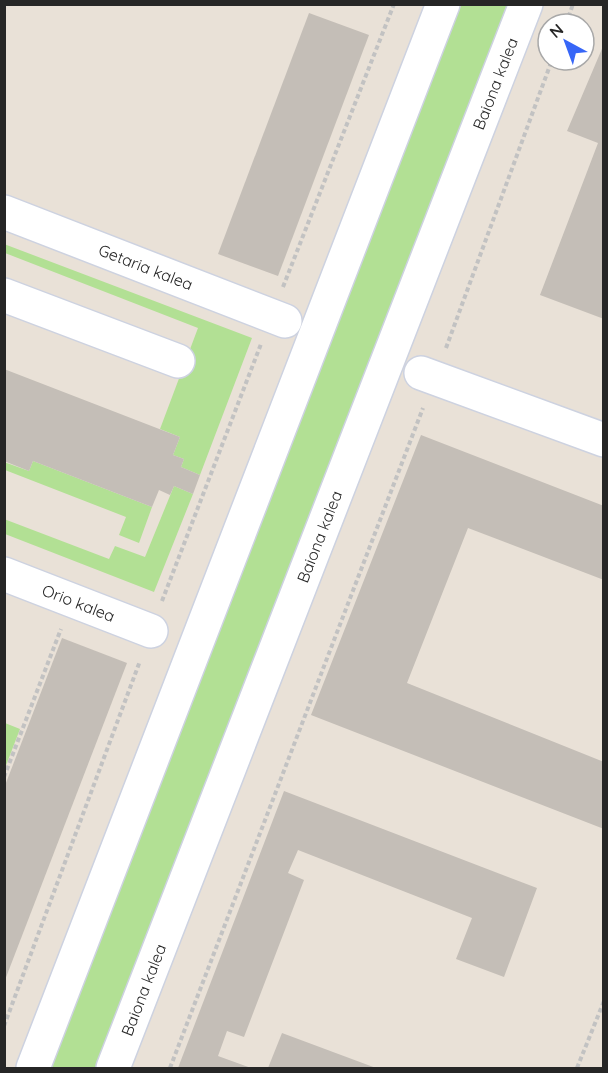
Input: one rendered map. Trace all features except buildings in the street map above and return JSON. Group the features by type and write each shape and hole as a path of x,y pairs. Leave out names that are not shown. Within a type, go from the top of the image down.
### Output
{"street":[{"path":"33,1068 443,4"},
{"name":"Baiona kalea","path":"113,1068 526,4"},
{"name":"Getaria kalea","path":"4,212 285,321"},
{"path":"4,295 178,361"},
{"path":"428,375 603,440"},
{"name":"Orio kalea","path":"4,574 151,631"}],"path":[{"path":"170,1068 428,375 547,72"},
{"path":"4,777 72,600"},
{"path":"4,1026 151,631"},
{"path":"577,1068 603,1001"}],"green space":[{"path":"461,5 512,5 101,1068 49,1068"},
{"path":"4,244 252,338 200,475 181,467 184,459 173,455 180,437 160,429 198,328 5,253"},
{"path":"33,461 152,507 139,543 119,535 126,517 5,470 4,462 29,471"},
{"path":"174,486 193,494 154,592 5,534 4,519 109,559 115,546 145,557"},
{"path":"5,723 20,729 5,768"}]}
